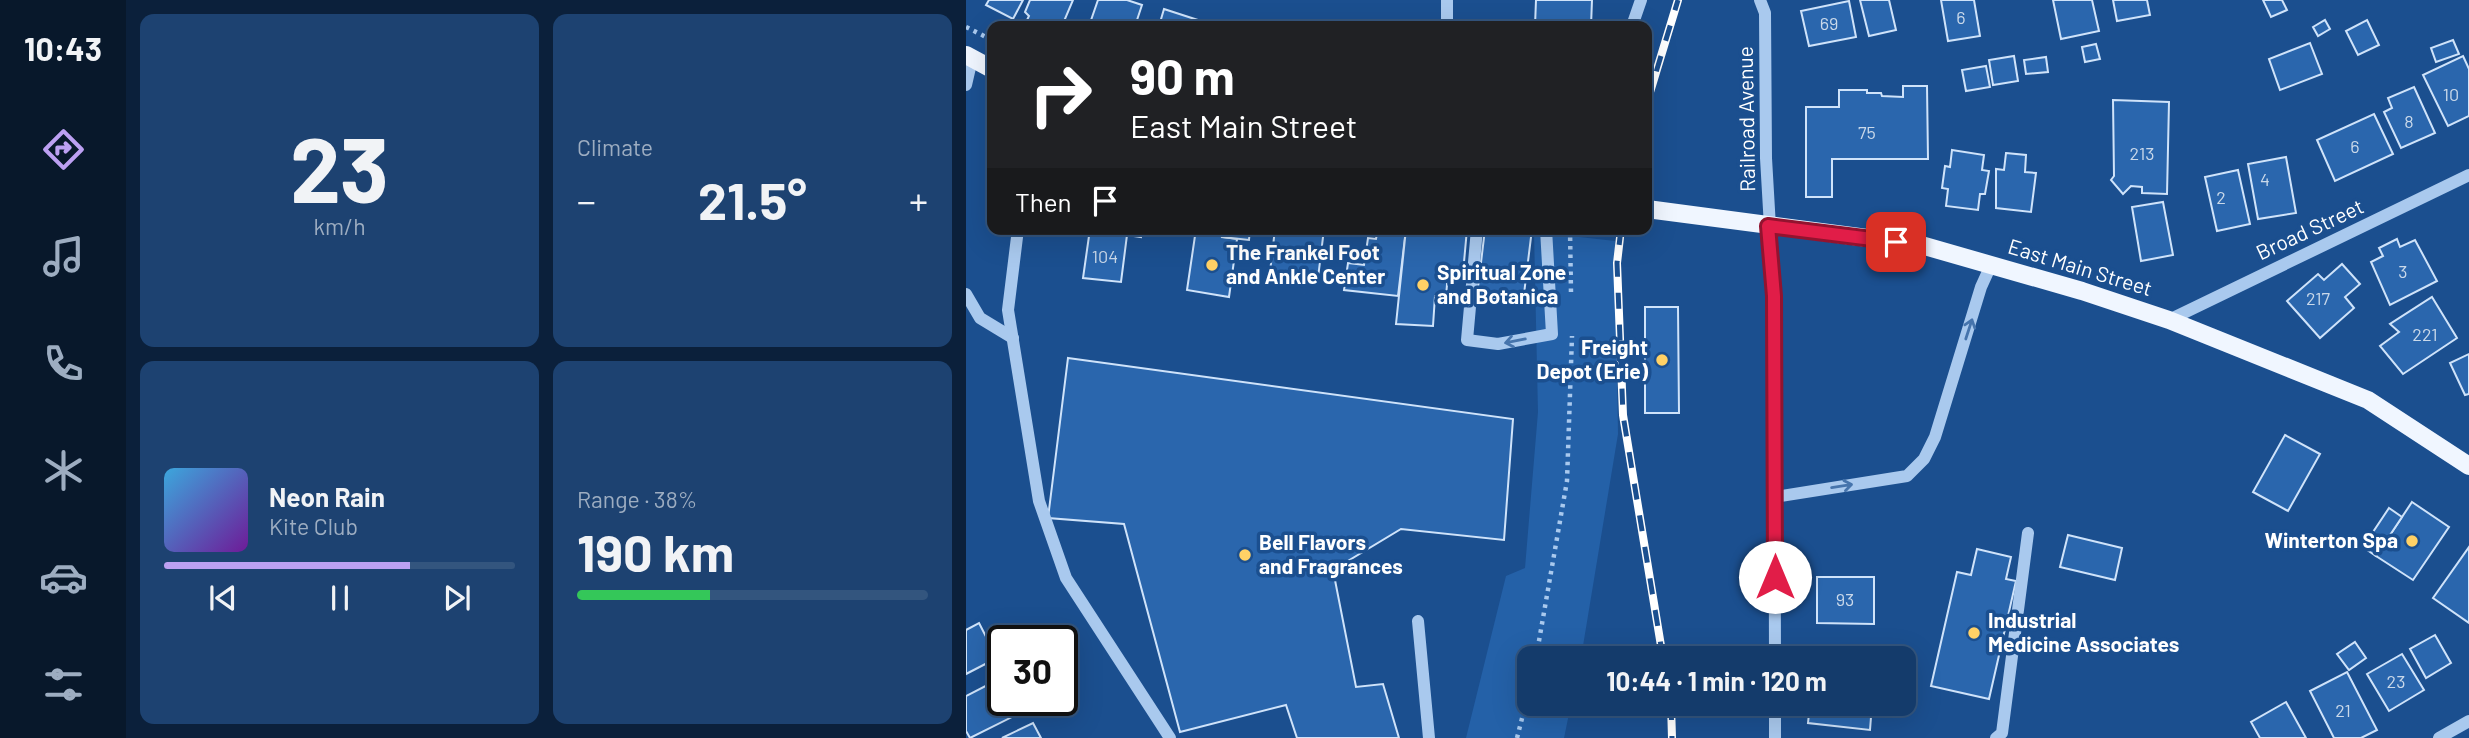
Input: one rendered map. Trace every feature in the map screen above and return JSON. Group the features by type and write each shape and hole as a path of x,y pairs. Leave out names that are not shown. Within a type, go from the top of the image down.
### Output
{"main road":[{"path":"969,57 987,66"},
{"name":"East Main Street","path":"1652,210 1921,245 2169,320 2368,400 2469,466"}],"street":[{"path":"1447,0 1447,21"},
{"path":"1634,21 1640,0"},
{"name":"Railroad Avenue","path":"1760,0 1765,13 1768,226 1774,296 1775,646"},
{"path":"966,85 969,57"},
{"name":"Broad Street","path":"2169,320 2469,176"},
{"path":"1017,235 1009,310 1039,501 1066,578 1170,738"},
{"path":"1476,235 1467,340 1498,344 1552,334 1546,235"},
{"path":"1775,496 1906,476 1924,459 1935,438 1981,287 1992,265"},
{"path":"966,294 980,318 1013,338"},
{"path":"1996,738 2002,733 2028,533"},
{"path":"1418,621 1429,738"},
{"path":"1775,716 1775,738"},
{"path":"2439,738 2469,721"}],"path":[{"path":"966,27 987,38"},
{"path":"1570,235 1571,297"},
{"path":"1538,646 1567,481 1572,324"},
{"path":"1517,738 1523,716"}],"shaded area":[{"path":"1534,235 1615,241 1618,434 1583,646 1517,646 1517,716 1569,716 1564,738 1466,738 1506,576 1525,568 1538,412"}],"building":[{"path":"989,0 1023,0 1013,19 986,5"},
{"path":"1030,0 1073,0 1064,21 1026,21 1029,16 1025,12"},
{"path":"1098,0 1127,0 1142,5 1137,21 1091,21"},
{"path":"1536,0 1592,0 1591,21 1535,21"},
{"path":"1860,0 1889,0 1896,30 1869,36"},
{"path":"1941,0 1974,0 1980,36 1948,41"},
{"path":"2053,0 2092,0 2099,31 2061,39"},
{"path":"2113,0 2147,0 2150,15 2117,21"},
{"path":"2263,0 2282,0 2287,10 2271,17"},
{"path":"1849,1 1856,37 1809,46 1801,11"},
{"path":"1164,9 1201,21 1160,21"},
{"path":"2325,20 2330,29 2318,36 2313,27"},
{"path":"2367,20 2379,45 2358,55 2346,31"},
{"path":"2453,40 2459,54 2436,62 2431,48"},
{"path":"2310,43 2322,74 2280,90 2269,59"},
{"path":"2096,44 2100,59 2085,62 2082,47"},
{"path":"2014,56 2018,81 1993,85 1989,60"},
{"path":"2463,56 2469,69 2469,116 2448,126 2423,75"},
{"path":"2046,57 2048,72 2026,74 2024,60"},
{"path":"1986,66 1990,87 1966,91 1962,70"},
{"path":"1903,86 1927,86 1928,159 1832,159 1832,197 1806,197 1806,107 1839,107 1839,90 1867,90 1867,93 1881,93 1882,96 1903,97"},
{"path":"2414,87 2435,133 2401,148 2384,112 2392,108 2388,98"},
{"path":"2113,100 2169,102 2167,194 2142,193 2142,187 2131,186 2123,194 2111,180 2114,176"},
{"path":"2374,114 2393,154 2335,181 2317,140"},
{"path":"1952,150 1984,155 1982,170 1989,171 1985,194 1980,194 1978,210 1946,206 1948,189 1942,188 1945,166 1950,167"},
{"path":"2006,153 2026,155 2025,172 2036,173 2031,212 1996,208 1996,169 2004,170"},
{"path":"2286,157 2296,213 2258,219 2248,164"},
{"path":"2238,170 2250,224 2217,231 2205,177"},
{"path":"2163,202 2173,255 2141,261 2132,207"},
{"path":"1089,235 1127,235 1121,282 1083,278"},
{"name":"The Frankel Foot and Ankle Center","path":"1195,235 1222,235 1237,239 1229,297 1187,290"},
{"path":"1222,235 1249,235 1249,240"},
{"path":"1274,235 1323,235 1318,278 1270,272"},
{"path":"1377,235 1405,235 1398,296 1344,290 1348,263 1364,265 1368,238 1376,239"},
{"name":"Spiritual Zone and Botanica","path":"1405,235 1466,235 1463,273 1448,272 1446,297 1435,296 1433,326 1396,324"},
{"path":"1484,235 1531,235 1523,302 1477,296"},
{"path":"2397,239 2400,247 2415,240 2437,281 2390,305 2371,262 2383,256 2379,248"},
{"path":"2342,264 2360,284 2345,297 2354,308 2320,338 2287,301 2318,274 2324,280"},
{"path":"2432,297 2457,338 2403,374 2380,346 2399,332 2390,324"},
{"name":"Freight Depot (Erie)","path":"1645,307 1678,307 1679,413 1645,413"},
{"path":"2469,354 2469,394 2465,395 2450,363"},
{"name":"Bell Flavors and Fragrances","path":"1068,358 1513,419 1504,540 1401,529 1333,570 1356,687 1383,684 1399,738 1297,738 1286,705 1180,732 1124,524 1048,518"},
{"path":"2285,435 2320,454 2288,511 2253,492"},
{"name":"Winterton Spa","path":"2412,502 2449,527 2413,580 2376,556"},
{"path":"2389,508 2402,517 2376,556 2363,547"},
{"path":"2068,535 2122,548 2115,580 2060,567"},
{"path":"2469,547 2469,623 2433,598"},
{"name":"Industrial Medicine Associates","path":"1977,549 2011,557 2006,579 2016,581 1989,699 1931,686 1957,572 1971,575"},
{"path":"1817,577 1874,577 1874,624 1817,623"},
{"path":"979,623 987,639 987,663 966,674 966,630"},
{"path":"2435,635 2451,663 2426,678 2410,649"},
{"path":"2355,642 2366,658 2349,670 2337,654"},
{"path":"2402,654 2424,690 2389,711 2367,674"},
{"path":"2347,672 2377,730 2361,738 2334,738 2310,691"},
{"path":"987,685 987,716 1014,716 970,738 966,731 966,696"},
{"path":"2286,702 2306,738 2260,738 2251,722"},
{"path":"1809,716 1871,716 1870,730 1808,723"},
{"path":"1033,723 1041,738 1002,738"}],"railway":[{"path":"1652,86 1678,0"},
{"path":"1620,235 1617,263 1623,415 1661,646"},
{"path":"1671,716 1672,738"}],"place":[{"name":"The Frankel Foot and Ankle Center","path":"1212,265"},
{"name":"Spiritual Zone and Botanica","path":"1423,285"},
{"name":"Freight Depot (Erie)","path":"1662,360"},
{"name":"Winterton Spa","path":"2412,541"},
{"name":"Bell Flavors and Fragrances","path":"1245,555"},
{"name":"Industrial Medicine Associates","path":"1974,633"}],"route":[{"path":"1775,577 1774,296 1768,226 1896,242"}]}
